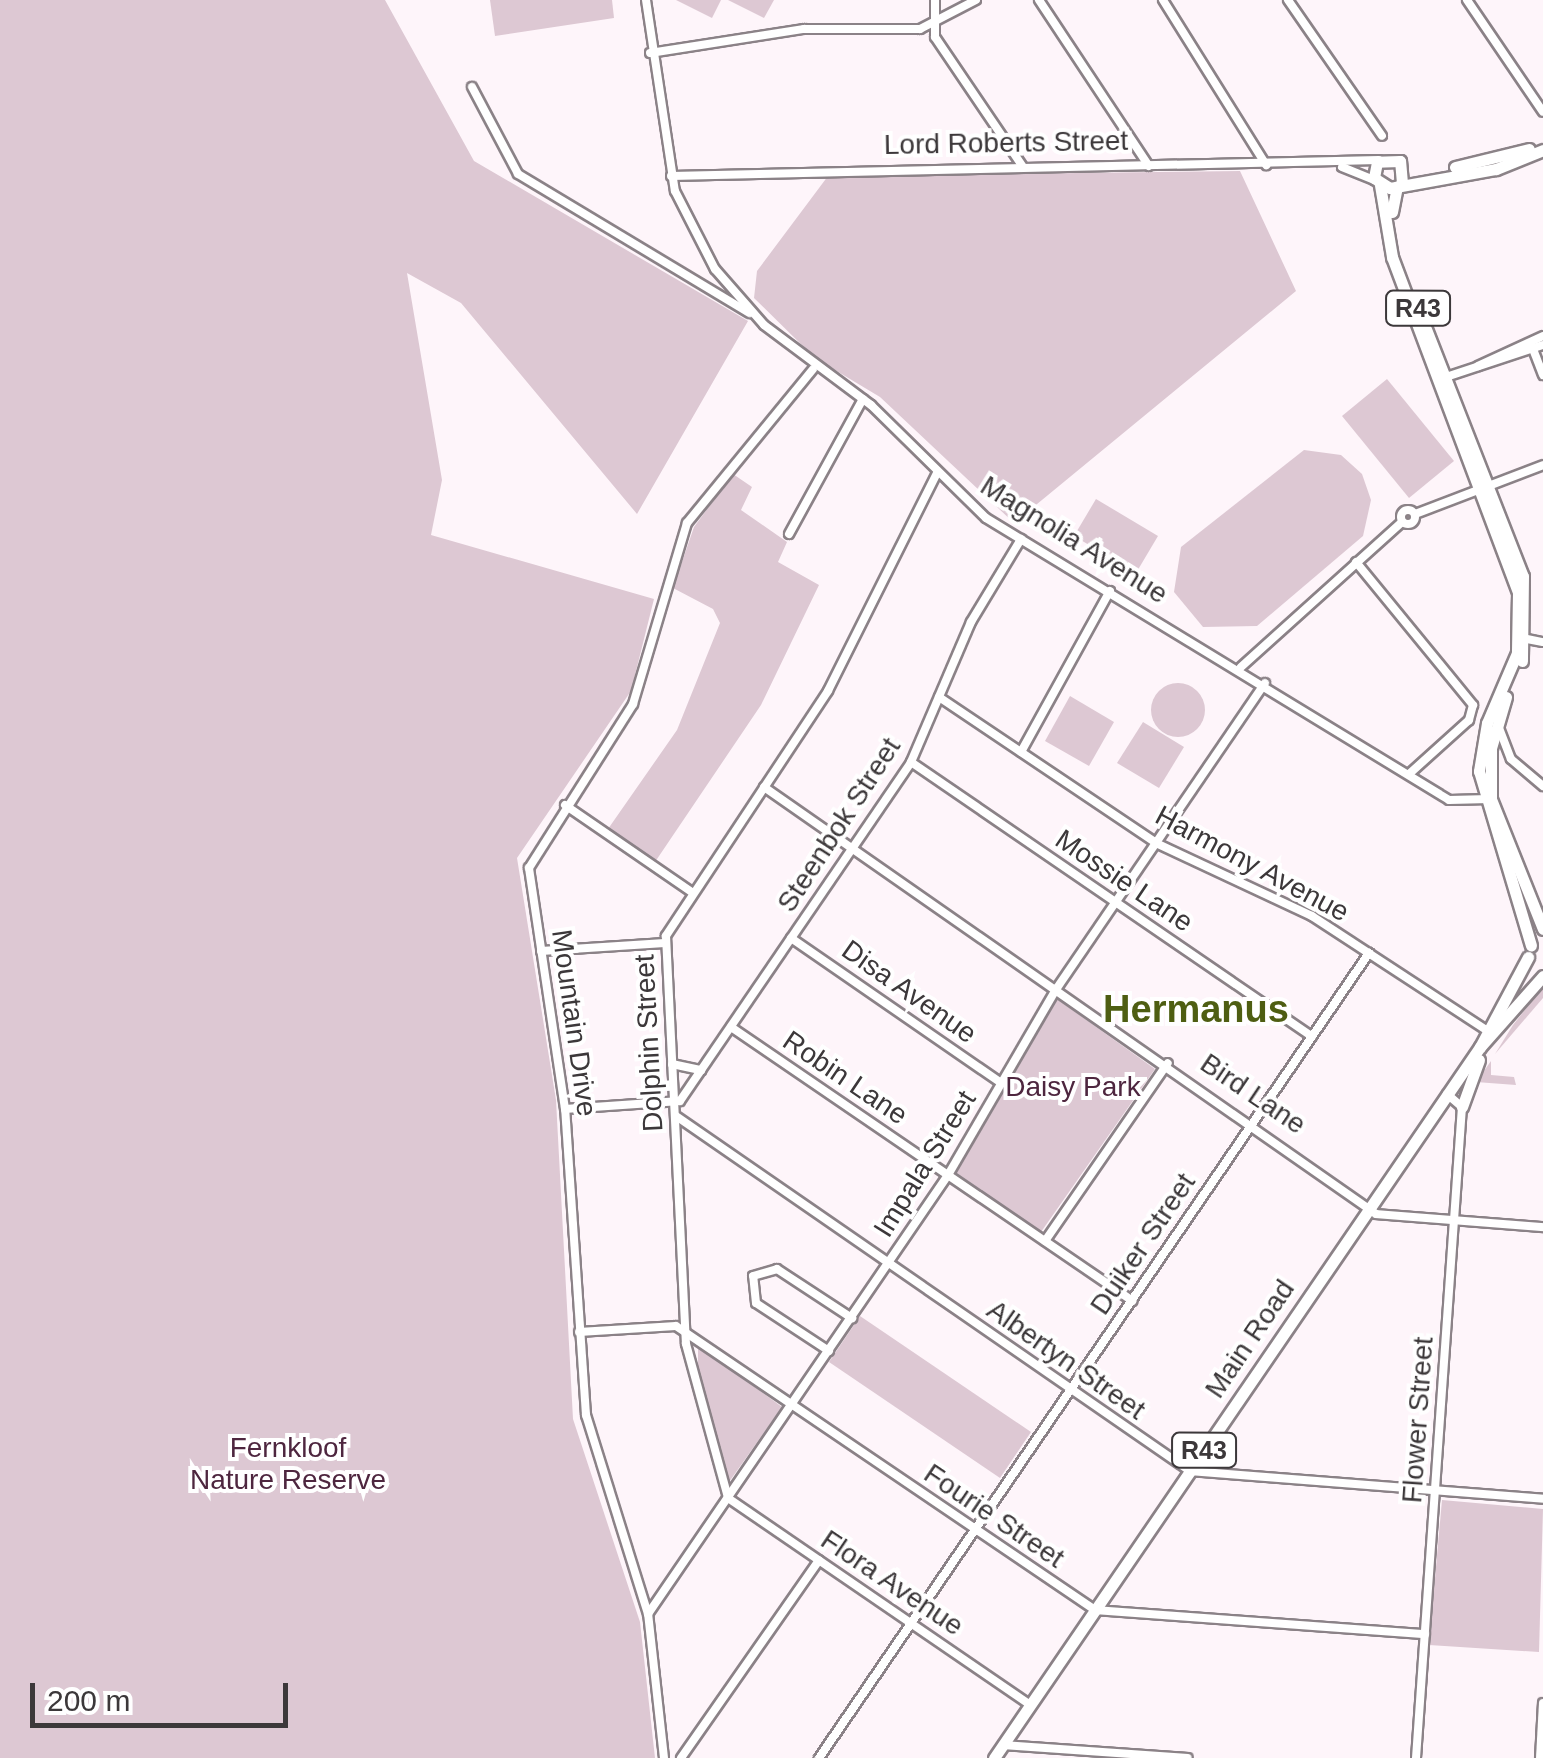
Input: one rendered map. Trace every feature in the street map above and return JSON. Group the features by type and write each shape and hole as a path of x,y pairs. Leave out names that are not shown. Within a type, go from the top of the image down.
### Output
{"main road":[{"name":"Lord Roberts Street","path":"1380,160 1473,165 1543,142"},
{"name":"Lord Roberts Street","path":"1378,182 1399,184 1496,169 1543,150"},
{"name":"R43","path":"1380,160 1378,182 1392,257 1483,487 1523,576 1527,640 1496,721 1486,800 1543,929"},
{"name":"R43","path":"1402,163 1394,243 1441,378"},
{"name":"R43","path":"1483,487 1520,616 1515,660 1482,739 1486,800 1534,946"},
{"name":"Main Road","path":"994,1758 1447,1094 1491,1033 1543,975 1534,946"},
{"name":"Main Road","path":"1491,1033 1534,946"},
{"path":"1462,1108 1491,1033"}],"street":[{"name":"Magnolia Avenue","path":"646,0 650,53 670,176 714,268 753,315 813,369 863,399 937,473 1021,538 1241,667 1452,802 1486,800"},
{"path":"934,0 934,25 1023,168"},
{"path":"650,53 804,28 934,25 976,0"},
{"path":"1039,0 1149,166"},
{"path":"1163,0 1266,165"},
{"path":"1288,0 1382,136"},
{"path":"1467,0 1543,112"},
{"path":"472,87 512,168 698,285 753,315"},
{"name":"Lord Roberts Street","path":"670,176 1149,166 1342,167 1380,160"},
{"name":"Lord Roberts Street","path":"1342,167 1378,182"},
{"path":"698,285 714,268"},
{"path":"1478,366 1543,336"},
{"path":"1441,378 1543,345"},
{"path":"1533,349 1543,375"},
{"name":"Mountain Drive","path":"664,1758 648,1614 586,1416 566,1109 530,862 637,694 687,524 813,369"},
{"path":"788,534 863,399"},
{"path":"1241,667 1402,522 1543,465"},
{"name":"Dolphin Street","path":"728,1498 701,1424 686,1332 665,943 692,893 828,691 937,473"},
{"name":"Steenbok Street","path":"675,1102 731,1027 911,762 939,697 1021,538"},
{"path":"1356,562 1468,697 1470,720 1409,774"},
{"path":"1021,752 1110,591"},
{"path":"1527,640 1543,642"},
{"name":"Impala Street","path":"648,1614 948,1175 1057,988 1265,683"},
{"name":"Harmony Avenue","path":"939,697 1156,843 1264,890 1491,1033"},
{"path":"1496,721 1511,759 1543,786"},
{"name":"Mossie Lane","path":"911,762 1312,1037"},
{"name":"Bird Lane","path":"764,787 1254,1122 1381,1215 1543,1227"},
{"path":"565,805 692,893"},
{"name":"Disa Avenue","path":"791,938 1002,1083"},
{"path":"540,951 665,943"},
{"name":"Duiker Street","path":"819,1758 1369,953"},
{"name":"Robin Lane","path":"731,1027 1132,1301"},
{"path":"1045,1242 1168,1063"},
{"path":"672,1064 701,1070"},
{"path":"1447,1094 1462,1108"},
{"path":"566,1109 675,1102"},
{"name":"Flower Street","path":"1416,1758 1462,1108"},
{"name":"Albertyn Street","path":"676,1116 1190,1471 1543,1500"},
{"path":"829,1352 756,1303 753,1276 777,1268 852,1318"},
{"path":"579,1332 686,1332"},
{"name":"Fourie Street","path":"686,1332 1095,1610 1425,1634"},
{"name":"Flora Avenue","path":"728,1498 1030,1705"},
{"path":"681,1758 819,1560"},
{"path":"1540,1758 1543,1702"},
{"path":"1002,1745 1086,1754 1188,1758"}],"green space":[{"name":"Fernkloof Nature Reserve","path":"0,0 385,0 474,161 748,321 637,514 461,303 407,273 442,480 431,535 654,599 631,691 517,858 556,1100 573,1419 640,1622 655,1758 0,1758"},
{"path":"490,0 612,0 614,18 495,36"},
{"path":"676,0 721,0 712,18"},
{"path":"728,0 774,0 764,18"},
{"path":"1240,171 1296,291 1014,523 880,397 815,358 754,298 757,271 828,176"},
{"path":"1387,379 1454,461 1409,498 1342,416"},
{"path":"1304,450 1341,455 1362,474 1371,500 1363,536 1257,626 1203,627 1174,592 1181,547"},
{"path":"733,474 752,487 741,510 787,542 778,562 819,585 761,705 655,862 608,829 677,730 720,623 713,609 673,588 694,527"},
{"path":"1096,499 1158,536 1136,573 1074,536"},
{"path":"1178,683 1197,691 1205,710 1197,729 1178,737 1159,729 1151,710 1159,691"},
{"path":"1070,696 1114,722 1089,766 1045,741"},
{"path":"1143,722 1184,747 1159,788 1117,763"},
{"path":"1543,987 1543,998 1495,1054 1513,1025"},
{"name":"Daisy Park","path":"1057,999 1155,1069 1041,1232 956,1173"},
{"path":"1491,1061 1491,1075 1514,1077 1516,1085 1476,1082"},
{"path":"860,1316 1031,1432 1000,1478 829,1362"},
{"path":"698,1345 782,1407 729,1482 698,1390"},
{"path":"1442,1500 1543,1509 1539,1652 1429,1645"}],"district":[{"name":"Hermanus","path":"1196,1010"}]}
